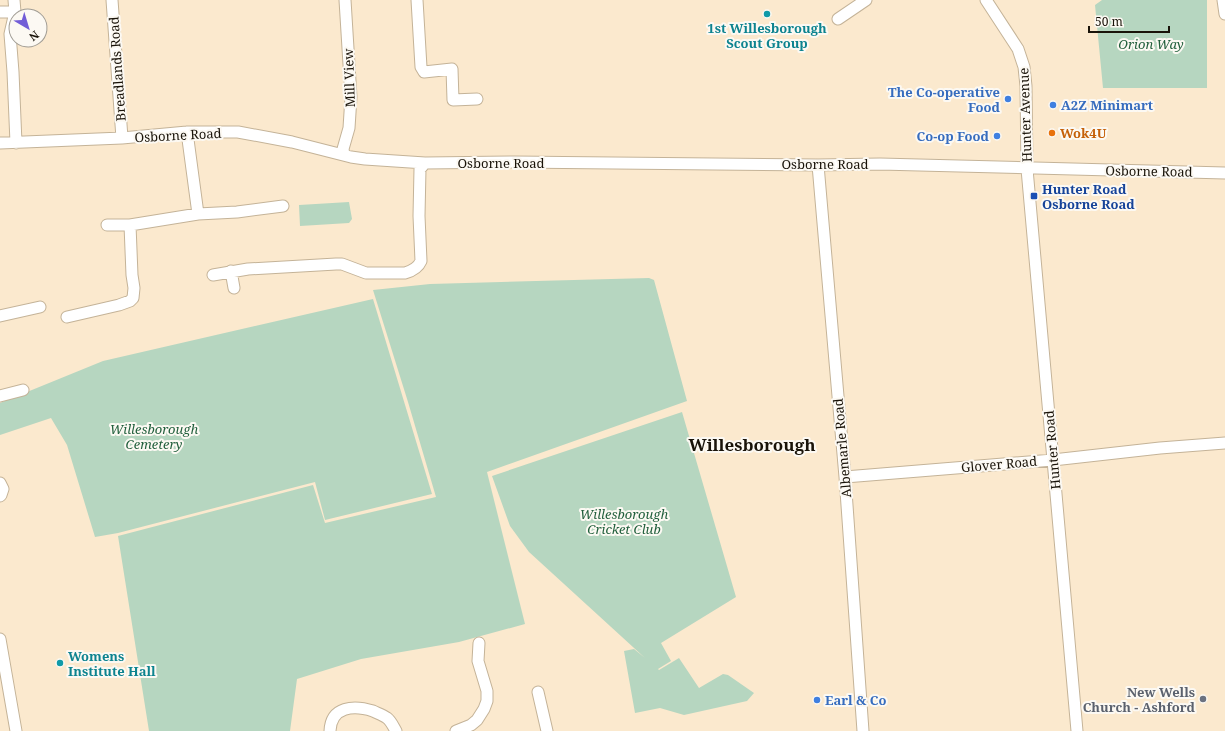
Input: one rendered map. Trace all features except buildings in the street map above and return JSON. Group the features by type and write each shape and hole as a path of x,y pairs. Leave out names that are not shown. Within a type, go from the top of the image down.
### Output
{"street":[{"name":"Breadlands Road","path":"112,0 122,138"},
{"name":"Mill View","path":"344,155 343,149 349,128 351,97 345,0"},
{"path":"418,0 421,67 424,72 452,69 453,100 477,99"},
{"path":"838,19 866,0"},
{"name":"Hunter Avenue","path":"986,0 1018,49 1024,67 1026,86 1026,169"},
{"path":"1223,0 1225,14"},
{"path":"11,48 16,143"},
{"path":"187,132 198,214"},
{"name":"Osborne Road","path":"0,143 122,138 187,132 246,133 364,159 425,163 522,162 818,165 880,164 1225,173"},
{"path":"213,276 231,271 248,269 336,264 342,264 366,273 405,273 410,271 419,265 421,261 419,216 420,169 425,163"},
{"name":"Albemarle Road","path":"818,165 845,477 863,731"},
{"name":"Hunter Road","path":"1026,169 1054,460 1077,731"},
{"path":"107,226 130,225 198,214 237,212 283,206"},
{"path":"67,317 119,305 130,301 133,298 134,288 130,225"},
{"path":"231,271 234,288"},
{"path":"0,316 40,307"},
{"path":"0,396 23,390"},
{"name":"Glover Road","path":"845,477 1054,460 1160,448 1225,443"},
{"path":"0,483 3,488 2,495 0,496"},
{"path":"0,639 16,731"},
{"path":"456,731 477,720 487,701 487,691 478,661 479,643"},
{"path":"538,692 547,731"},
{"path":"330,731 330,724 342,710 349,707 364,708 387,717 396,731"}],"green space":[{"name":"Orion Way","path":"1102,0 1207,0 1207,88 1103,88 1095,5"},
{"path":"349,202 352,219 349,223 300,226 299,205"},
{"path":"649,278 654,280 687,401 487,472 525,624 459,642 361,659 297,679 290,731 149,731 118,536 313,485 325,523 436,497 373,290 430,284"},
{"name":"Willesborough Cemetery","path":"373,299 432,494 325,520 315,482 118,533 95,537 67,445 51,418 0,435 0,403 103,361"},
{"name":"Willesborough Cricket Club","path":"682,412 736,597 661,643 671,661 658,669 659,670 679,658 699,688 723,674 728,675 754,693 747,701 684,715 660,708 635,713 624,651 634,649 645,658 529,552 510,526 492,476"}],"place":[{"name":"1st Willesborough Scout Group","path":"767,14"},
{"name":"The Co-operative Food","path":"1008,99"},
{"name":"A2Z Minimart","path":"1053,105"},
{"name":"Wok4U","path":"1052,133"},
{"name":"Co-op Food","path":"997,136"},
{"name":"Hunter Road Osborne Road","path":"1034,196"},
{"name":"Womens Institute Hall","path":"60,663"},
{"name":"New Wells Church - Ashford","path":"1203,699"},
{"name":"Earl & Co","path":"817,700"}],"district":[{"name":"Willesborough","path":"752,444"}]}
